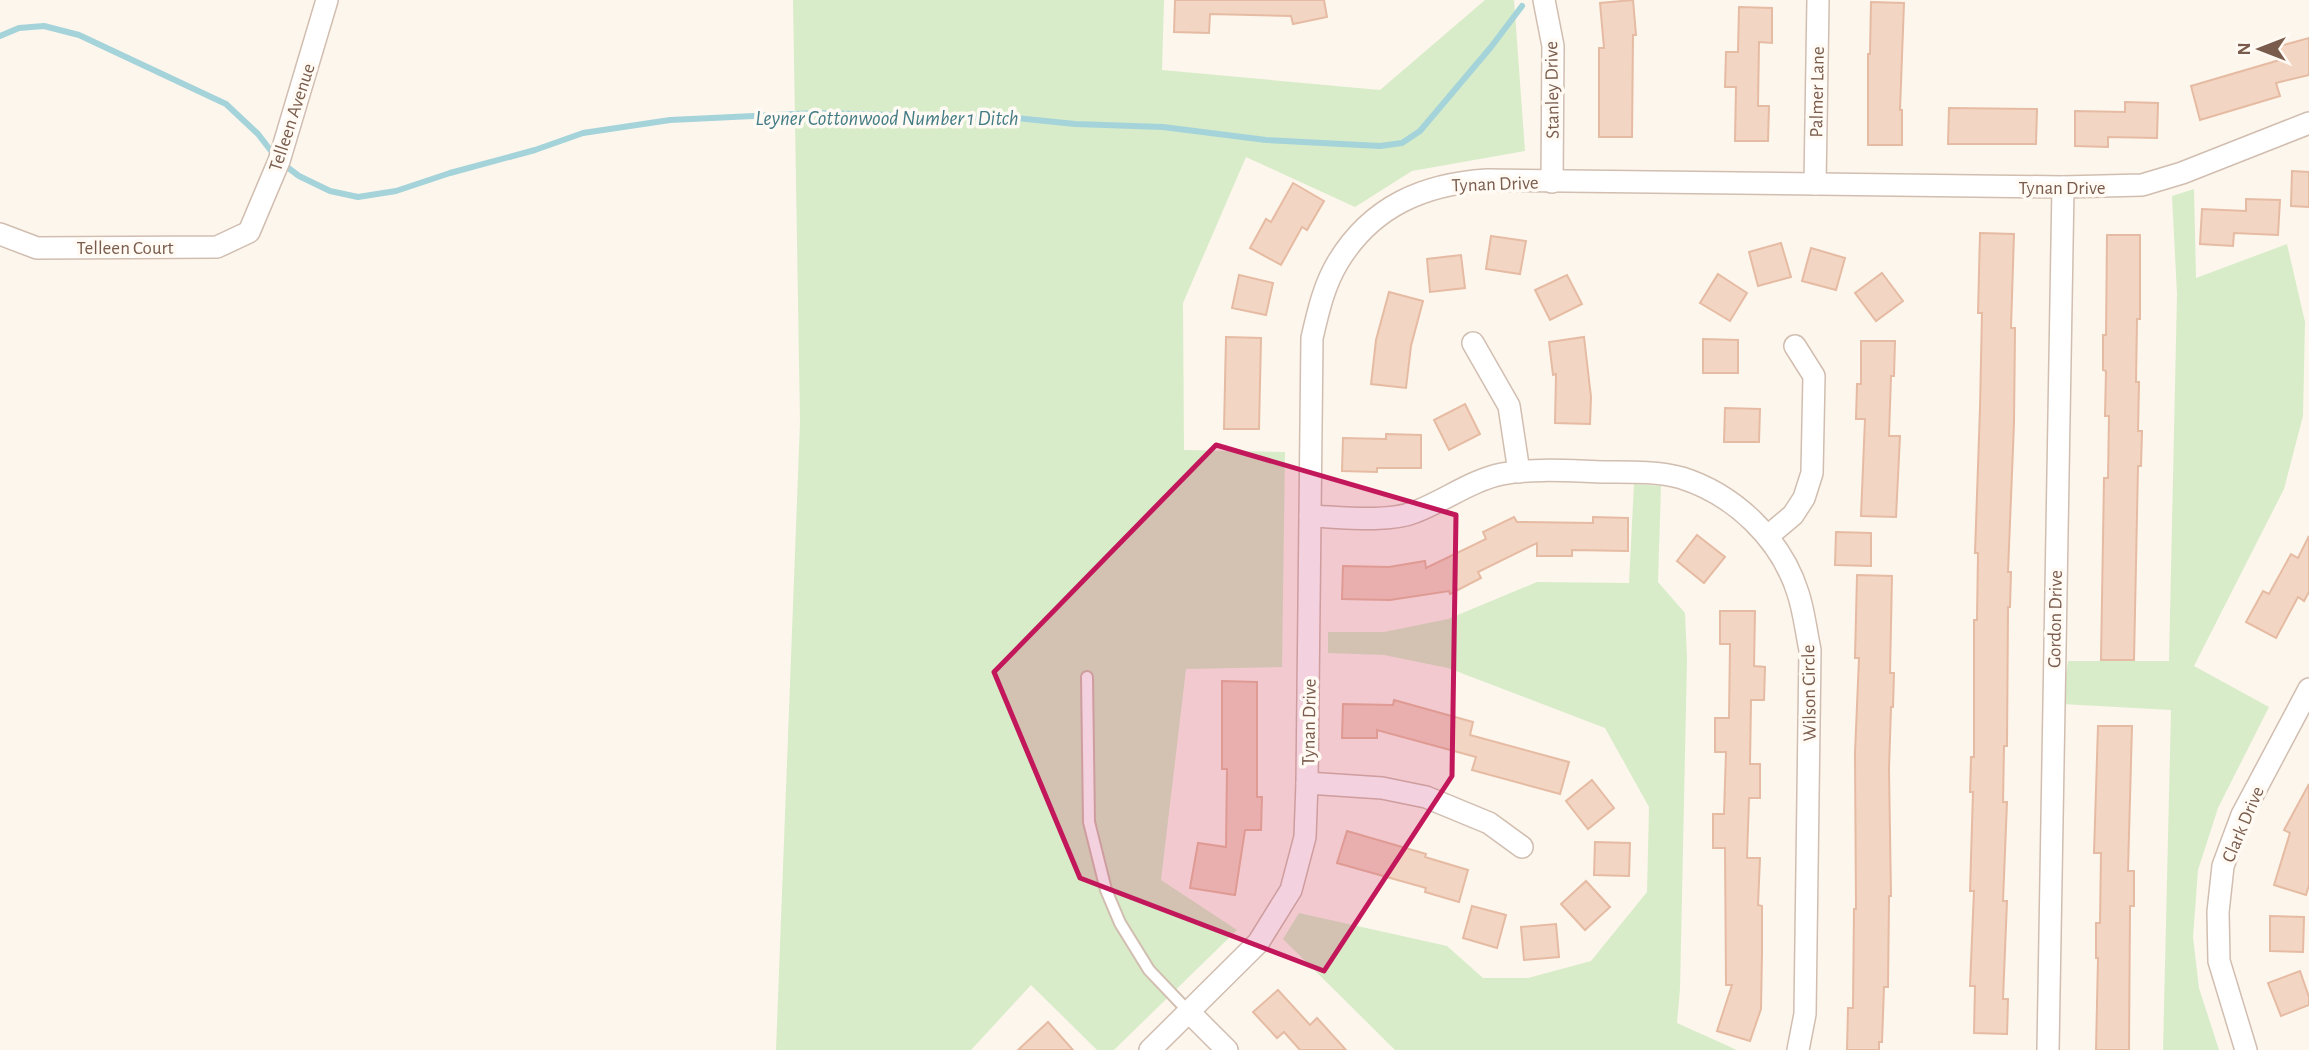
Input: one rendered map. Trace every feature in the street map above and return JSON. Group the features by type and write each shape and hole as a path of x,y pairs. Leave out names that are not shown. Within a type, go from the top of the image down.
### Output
{"street":[{"name":"Telleen Avenue","path":"249,232 278,161 327,0"},
{"name":"Stanley Drive","path":"1544,0 1553,46 1552,181"},
{"name":"Palmer Lane","path":"1815,184 1818,0"},
{"name":"Tynan Drive","path":"1150,1050 1258,943 1292,890 1305,838 1307,783 1312,338 1321,299 1337,263 1362,229 1395,204 1431,188 1459,181 2063,187 2142,185 2182,173 2309,123"},
{"name":"Gordon Drive","path":"2048,1050 2063,187"},
{"name":"Telleen Court","path":"0,234 37,248 217,247 249,232"},
{"path":"1473,343 1509,406 1519,472"},
{"path":"1768,536 1793,515 1804,498 1812,473 1814,376 1795,346"},
{"name":"Wilson Circle","path":"1310,516 1375,518 1412,514 1500,474 1541,470 1646,473 1679,478 1708,488 1744,514 1768,536 1785,561 1798,593 1810,650 1805,1014 1798,1050"},
{"name":"Clark Drive","path":"2246,1050 2219,961 2218,912 2223,866 2242,815 2309,689"},
{"path":"1307,783 1382,788 1426,797 1489,823 1522,847"},
{"path":"1189,1012 1227,1050"}],"lane":[{"path":"1087,677 1089,822 1106,890 1120,923 1149,970 1189,1012"}],"highlighted area":[{"path":"1216,445 1456,515 1452,776 1324,971 1080,878 994,672"}],"green space":[{"path":"793,0 1164,0 1162,70 1380,90 1485,0 1514,0 1525,151 1412,171 1355,207 1246,157 1183,303 1184,450 1285,452 1282,667 1186,669 1161,880 1237,930 1114,1050 1097,1050 1031,985 971,1050 776,1050 800,422"},
{"path":"2194,189 2196,278 2287,244 2305,322 2303,416 2284,489 2194,666 2269,707 2218,808 2198,870 2193,937 2199,988 2219,1050 2163,1050 2171,710 2062,704 2068,661 2169,661 2177,294 2172,196"},
{"path":"1634,484 1661,486 1658,582 1685,613 1687,659 1677,1023 1737,1050 1395,1050 1283,939 1299,913 1447,946 1483,978 1528,978 1591,961 1647,892 1649,807 1605,728 1448,668 1384,655 1328,653 1328,632 1384,632 1448,619 1537,582 1629,583"}],"building":[{"path":"1175,0 1324,0 1327,17 1293,24 1291,16 1210,14 1209,33 1174,32"},
{"path":"1633,0 1636,35 1633,35 1632,137 1599,137 1599,48 1604,48 1600,3"},
{"path":"1871,2 1904,3 1900,110 1902,145 1868,145"},
{"path":"1739,7 1772,8 1772,43 1759,42 1758,106 1769,106 1768,141 1735,141 1736,87 1725,87 1726,52 1738,52"},
{"path":"2309,38 2309,75 2276,83 2280,96 2200,120 2191,86 2283,59 2280,46"},
{"path":"2125,102 2158,103 2157,138 2108,137 2108,147 2075,146 2075,111 2125,112"},
{"path":"1949,108 2037,109 2036,144 1948,144"},
{"path":"2292,171 2309,172 2309,207 2291,206"},
{"path":"1293,183 1324,201 1307,230 1302,227 1281,265 1250,248 1266,219 1271,222"},
{"path":"2246,199 2280,200 2278,235 2234,233 2233,246 2200,244 2202,209 2246,211"},
{"path":"1980,233 2014,234 2011,328 2015,328 2014,423 2008,572 2011,572 2008,607 2007,746 2004,746 2003,802 2007,802 2003,999 2008,999 2007,1034 1974,1033 1975,986 1970,986 1974,891 1970,891 1973,792 1970,792 1971,757 1974,757 1974,620 1977,620 1978,553 1975,553 1982,313 1978,313"},
{"path":"2107,235 2140,235 2140,319 2137,319 2136,382 2139,382 2138,431 2142,431 2141,466 2138,466 2134,660 2101,660 2104,478 2108,478 2109,416 2105,416 2106,371 2103,370"},
{"path":"1491,236 1526,241 1520,274 1486,269"},
{"path":"1781,243 1791,277 1758,286 1749,252"},
{"path":"1811,248 1845,258 1836,290 1802,281"},
{"path":"1461,255 1465,288 1430,292 1427,259"},
{"path":"1882,273 1903,301 1876,321 1855,293"},
{"path":"1718,274 1747,293 1730,321 1700,303"},
{"path":"1239,275 1273,283 1266,315 1232,308"},
{"path":"1567,275 1582,304 1550,320 1535,290"},
{"path":"1389,292 1423,301 1411,346 1406,388 1371,384 1376,340"},
{"path":"1226,337 1261,338 1259,429 1224,429"},
{"path":"1584,337 1591,397 1590,424 1555,423 1556,374 1553,375 1549,342"},
{"path":"1703,339 1738,340 1738,373 1703,373"},
{"path":"1861,341 1895,341 1889,436 1900,436 1896,517 1861,516 1865,419 1856,419 1857,384 1861,384"},
{"path":"1465,404 1480,434 1449,450 1434,420"},
{"path":"1725,408 1760,409 1759,442 1724,442"},
{"path":"1386,434 1421,435 1421,468 1377,468 1377,472 1342,471 1343,438 1386,439"},
{"path":"1514,517 1517,522 1593,523 1593,517 1628,518 1628,551 1572,550 1572,556 1537,556 1537,543 1478,572 1481,578 1450,594 1449,591 1390,600 1342,599 1343,566 1389,567 1425,561 1426,568 1486,539 1483,532"},
{"path":"1836,532 1871,533 1871,566 1835,565"},
{"path":"1697,535 1725,557 1704,583 1677,561"},
{"path":"2309,536 2309,592 2304,601 2298,597 2276,638 2246,622 2263,591 2269,594 2291,554 2298,558"},
{"path":"1857,575 1892,576 1890,673 1894,673 1889,769 1891,896 1888,987 1884,987 1882,1042 1879,1042 1879,1050 1847,1050 1848,1008 1853,1008 1856,909 1855,753 1859,658 1855,658"},
{"path":"1720,611 1755,611 1754,666 1765,667 1764,700 1751,700 1750,764 1760,764 1760,798 1749,798 1747,858 1760,858 1758,905 1762,906 1762,952 1761,1009 1750,1041 1717,1031 1732,985 1726,985 1725,848 1713,848 1713,814 1724,814 1726,752 1715,752 1715,718 1729,718 1730,644 1720,644"},
{"path":"1222,681 1257,682 1257,797 1262,797 1261,830 1245,830 1235,895 1190,888 1198,843 1226,847 1227,769 1222,769"},
{"path":"1394,700 1473,722 1470,735 1569,762 1560,794 1472,770 1476,757 1377,730 1377,738 1342,738 1343,704 1393,705"},
{"path":"2098,726 2132,726 2128,871 2134,871 2134,906 2130,906 2129,1050 2096,1050 2096,923 2100,923 2101,853 2094,853"},
{"path":"1592,780 1614,808 1588,829 1566,801"},
{"path":"2309,784 2309,885 2306,895 2274,885 2290,833 2284,830"},
{"path":"1347,831 1426,854 1425,857 1468,870 1459,902 1425,892 1426,888 1337,863"},
{"path":"1595,842 1630,843 1629,876 1594,875"},
{"path":"1586,881 1610,907 1585,930 1561,904"},
{"path":"1472,906 1506,915 1497,948 1463,938"},
{"path":"2270,916 2304,917 2303,952 2270,951"},
{"path":"1556,924 1559,957 1524,960 1521,927"},
{"path":"2300,971 2309,1005 2281,1016 2268,983"},
{"path":"1278,990 1310,1025 1317,1018 1346,1050 1300,1050 1284,1032 1277,1038 1253,1012"},
{"path":"1048,1022 1073,1050 1018,1050"}],"waterway":[{"name":"Leyner Cottonwood Number 1 Ditch","path":"283,164 299,176 330,191 358,197 396,191 583,133 670,120 816,113 1016,118 1075,124 1163,127 1266,140 1380,146 1402,143 1420,131 1522,6"},
{"name":"Leyner Cottonwood Number 1 Ditch","path":"0,36 19,28 44,26 79,35 226,104 258,134 275,156"}]}
